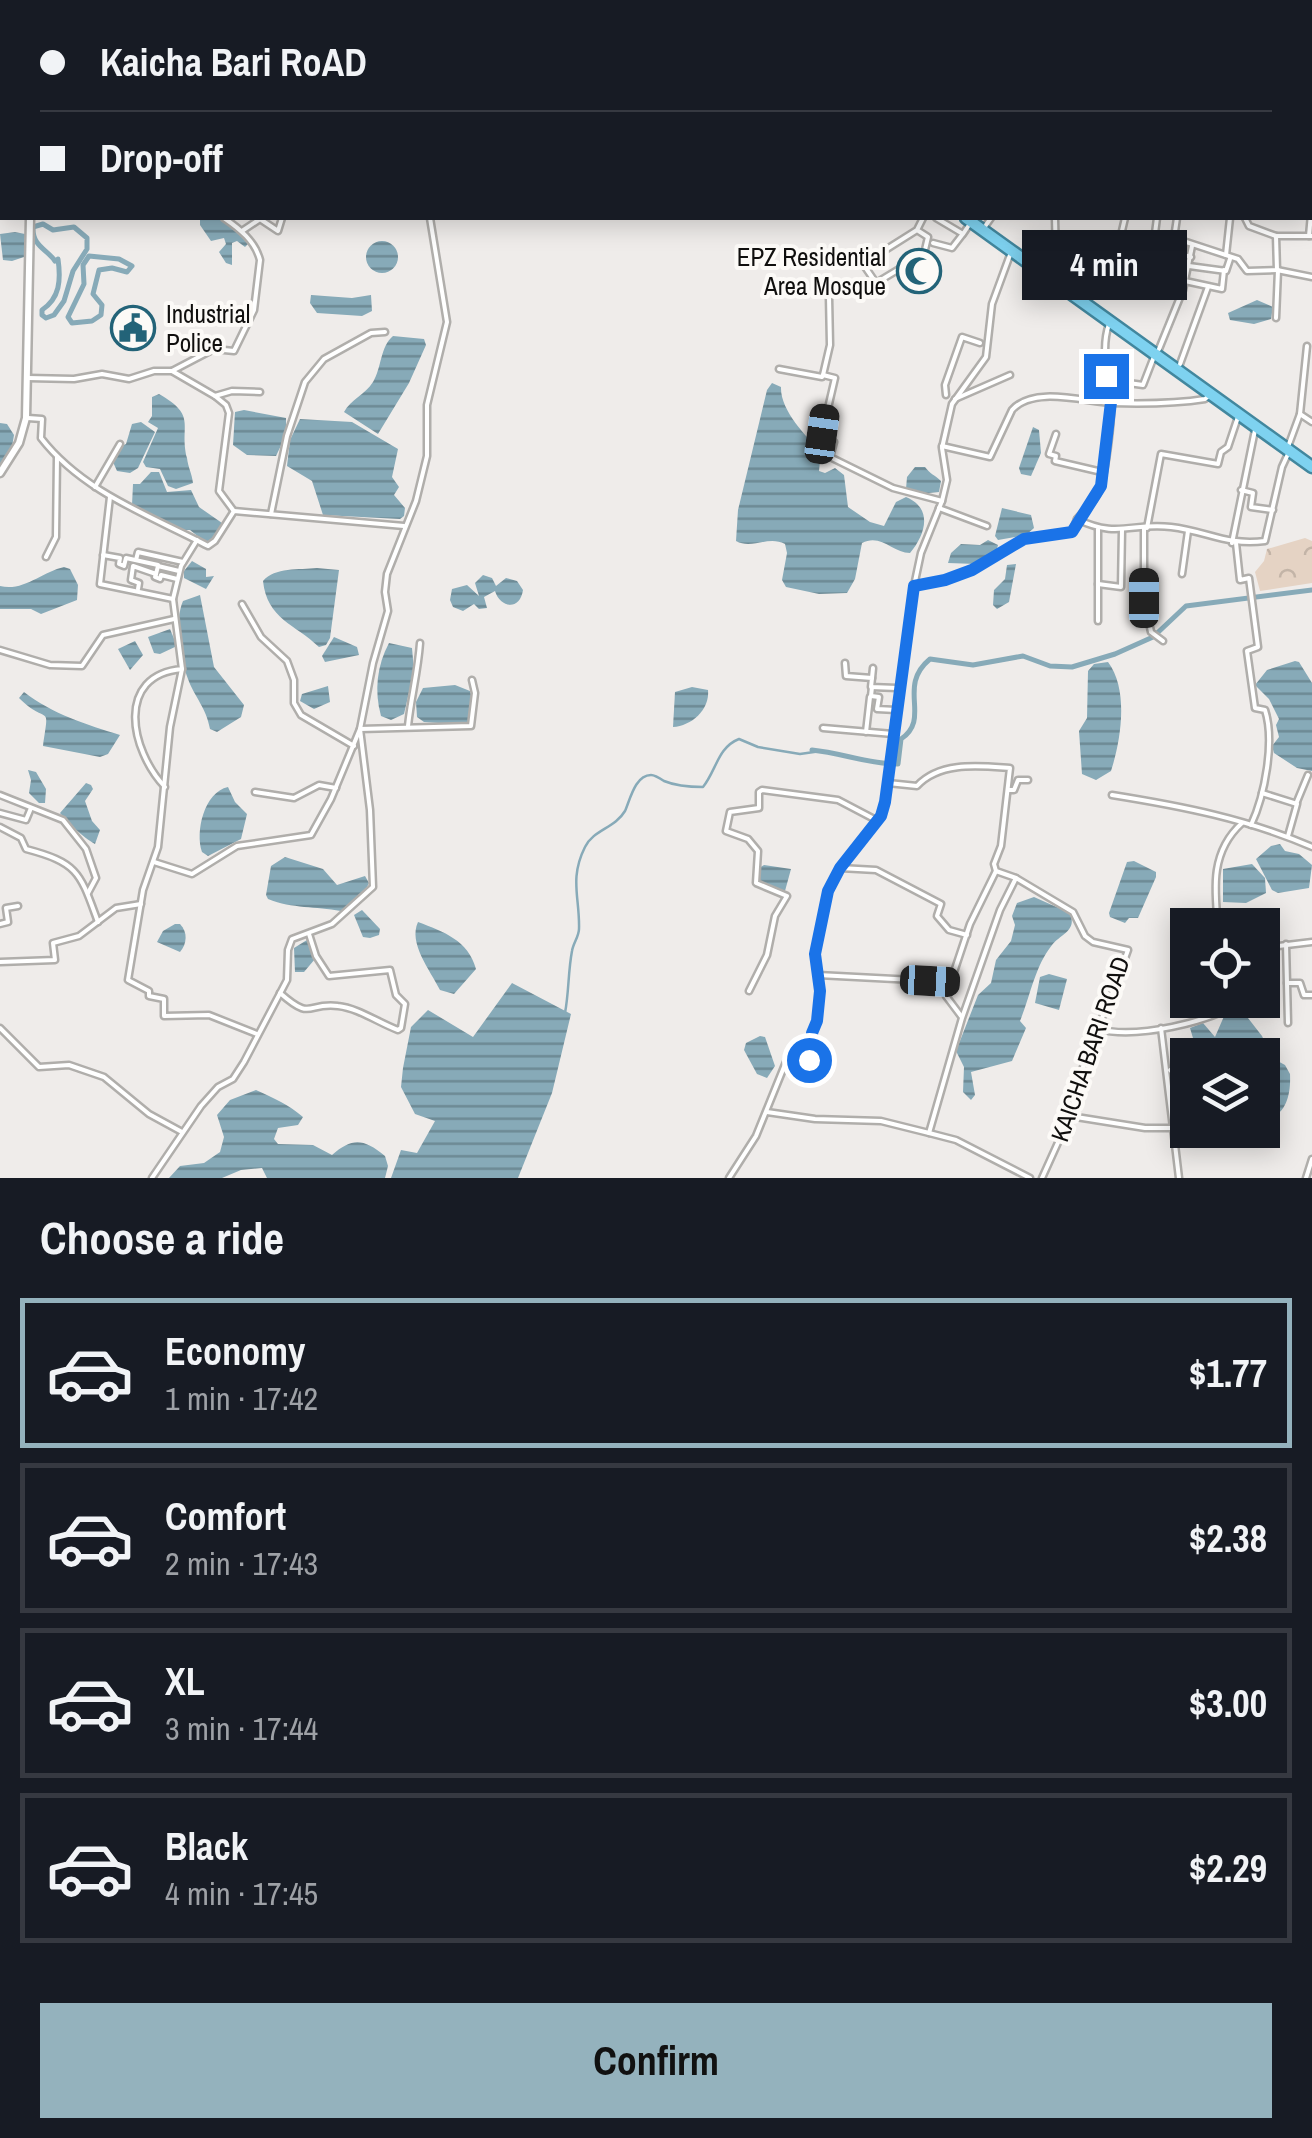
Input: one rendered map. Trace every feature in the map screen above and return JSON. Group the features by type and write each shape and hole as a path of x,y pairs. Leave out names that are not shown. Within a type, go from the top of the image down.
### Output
{"highway":[{"path":"972,220 1110,320 1180,364 1312,464"},
{"path":"988,221 1238,414 1289,447"}],"street":[{"path":"0,473 20,443 26,418 30,220"},
{"path":"28,378 74,379 102,374 128,379 154,371 172,371 214,348 234,351 254,310 260,260 242,231 227,220"},
{"path":"242,231 258,220"},
{"path":"262,220 278,231 281,220"},
{"path":"154,862 192,874 237,846 310,835 336,788 360,729 372,663 388,611 384,592 388,574 416,501 427,456 427,405 447,322 430,220"},
{"path":"916,230 936,240 924,254 876,282 863,264 916,230 922,220"},
{"path":"939,220 963,234"},
{"path":"934,243 952,248 970,220"},
{"path":"1053,273 1055,220"},
{"path":"1056,256 1115,252 1124,220"},
{"path":"1157,220 1155,233 1241,260 1247,270 1277,270 1312,277"},
{"path":"1174,238 1177,220"},
{"path":"1185,281 1222,289 1230,220"},
{"path":"1248,220 1249,226 1276,236 1310,236"},
{"path":"1276,236 1276,318"},
{"path":"924,254 928,237"},
{"path":"1121,239 1191,257"},
{"path":"1106,380 1143,385 1185,281 1192,246"},
{"path":"729,1178 767,1112 786,1062 814,1058 812,1033 820,991 815,954 818,928 828,891 840,868 878,821 888,783 914,586 921,553 947,480 942,446 953,400 986,358 992,304 1012,250"},
{"path":"1189,266 1224,270"},
{"path":"1180,364 1208,287"},
{"path":"779,368 822,378 830,344 830,297"},
{"path":"914,586 972,570 1024,539 1072,532 1098,493 1102,472 1111,402 1104,345 1110,320"},
{"path":"271,514 287,436 305,382 324,359 371,333 385,332"},
{"path":"946,395 945,385 962,337 980,344"},
{"path":"1078,520 1098,530 1170,526 1234,543 1267,540 1282,467 1300,414 1307,346"},
{"path":"172,371 226,405 229,413 218,491 234,511 404,526"},
{"path":"823,374 835,378 822,434 834,442 830,457 986,526"},
{"path":"953,400 1010,375"},
{"path":"216,396 232,391 260,392"},
{"path":"942,446 990,457 1016,404 1034,399 1190,402 1212,394"},
{"path":"1163,641 1151,632 1144,598 1146,528 1161,454 1218,464 1238,414"},
{"path":"1300,414 1312,422"},
{"path":"26,418 42,419 41,438 66,468 110,496 208,546 215,542 234,511"},
{"path":"1251,825 1262,792 1272,730 1265,710 1255,708 1247,651 1258,647 1249,578 1240,580 1234,543 1241,490 1257,426"},
{"path":"1056,434 1049,454 1056,456 1055,461 1102,472"},
{"path":"95,487 120,444"},
{"path":"46,558 56,537 57,457"},
{"path":"1241,490 1253,492 1251,507 1272,510"},
{"path":"110,496 100,584 172,599"},
{"path":"1098,530 1098,621"},
{"path":"1098,584 1121,587 1122,530"},
{"path":"1182,574 1188,531"},
{"path":"197,540 179,571 172,599 182,669 170,728 154,862 141,904 130,983 149,991 150,996 164,999 164,1016 209,1015 257,1034"},
{"path":"136,560 138,552 183,562"},
{"path":"103,554 120,558 124,566 126,558 179,571"},
{"path":"138,591 138,583 130,580 133,566 156,574"},
{"path":"158,566 155,578 177,578"},
{"path":"242,604 261,637 287,661 294,680 294,702 301,715 354,746"},
{"path":"0,650 50,665 82,666 103,635 117,635 174,619"},
{"path":"408,726 420,643"},
{"path":"845,662 846,676 872,678"},
{"path":"866,732 873,668"},
{"path":"165,786 148,766 134,725 140,694 152,680 166,670 182,669"},
{"path":"360,729 471,726 475,693 472,680"},
{"path":"872,687 898,688"},
{"path":"870,696 879,697 876,709 896,710"},
{"path":"823,728 893,734"},
{"path":"152,1178 218,1087 234,1080 287,980 292,940 332,924 372,887 370,810 360,729"},
{"path":"888,783 917,786 951,768 1010,768 996,871 946,996 962,1018"},
{"path":"1288,836 1308,774"},
{"path":"1008,790 1014,790 1018,780 1028,780"},
{"path":"255,792 294,798 319,786 336,788"},
{"path":"749,991 768,955 775,916 787,896 756,883 758,852 748,840 726,831 730,812 760,808 762,790 838,800 878,821"},
{"path":"1262,792 1296,804"},
{"path":"0,795 63,820 86,849 96,878 88,893"},
{"path":"1112,795 1205,810 1312,847"},
{"path":"0,813 26,820 31,806"},
{"path":"1216,908 1219,854 1224,842 1242,823"},
{"path":"0,827 21,838 26,848 72,866 88,893 98,922"},
{"path":"840,868 876,870 928,896 942,904 937,916 942,924 967,936"},
{"name":"KAICHA BARI ROAD","path":"996,871 1016,878 1074,912 1085,936 1094,942 1128,950 1090,1041 1070,1116 1042,1178"},
{"path":"929,1132 962,1018 1000,910 1016,878"},
{"path":"0,962 56,960 53,944 79,936 116,908 141,904"},
{"path":"0,924 8,922 6,908 18,906"},
{"path":"280,993 296,1007 318,1010 338,1006 401,1028 405,1004 396,996 390,970 329,976 316,956 309,934"},
{"path":"1280,945 1312,942"},
{"path":"1286,944 1288,1023"},
{"path":"818,975 952,982"},
{"path":"1287,982 1300,982 1304,995 1312,994"},
{"path":"1097,1029 1115,1034 1202,1018"},
{"path":"0,1028 39,1067 79,1067 104,1077 155,1118 182,1132"},
{"path":"1161,1028 1170,1098"},
{"path":"1167,1067 1170,1070"},
{"path":"767,1112 815,1119 881,1121 929,1132 956,1140 1030,1178"},
{"path":"1070,1116 1170,1128"},
{"path":"1175,1148 1179,1178"},
{"path":"1306,1178 1312,1160"}],"green space":[{"path":"1305,538 1312,541 1312,583 1260,591 1255,572 1267,549"}],"water":[{"path":"200,220 223,220 249,243 245,247 237,241 232,243 232,265 226,263 219,252 226,244 224,238 211,241"},
{"path":"0,234 25,234 24,257 3,260"},
{"path":"382,241 393,246 398,257 393,268 382,273 371,268 366,257 371,246"},
{"path":"311,295 371,295 372,311 362,316 317,313 310,303"},
{"path":"1257,300 1273,307 1271,319 1254,324 1230,320 1228,313"},
{"path":"393,336 424,339 426,345 409,383 378,434 344,412 373,382"},
{"path":"772,383 781,387 789,414 821,451 819,471 825,473 835,468 844,475 848,507 884,526 896,502 906,497 915,502 923,515 923,530 910,553 875,540 862,543 855,579 847,593 819,594 786,587 782,580 785,544 736,541 738,510 767,390"},
{"path":"159,394 179,409 185,422 185,447 193,483 176,489 168,486 160,469 146,467 143,462 158,428 148,422 152,416 152,397"},
{"path":"244,410 286,418 286,435 276,456 247,455 233,445 235,412"},
{"path":"300,419 352,422 398,449 392,477 399,487 394,495 405,508 404,516 400,519 323,515 312,481 287,466 290,440"},
{"path":"141,422 155,432 138,468 130,473 117,471 113,462 126,444 132,424"},
{"path":"0,423 7,424 14,435 11,453 0,468"},
{"path":"1033,427 1039,430 1041,453 1031,476 1021,474 1019,468"},
{"path":"915,467 925,467 941,481 939,492 918,494 906,489 907,477"},
{"path":"151,472 159,472 167,492 191,490 199,507 222,523 212,541 205,542 190,530 132,505 133,484 140,484"},
{"path":"1002,508 1031,515 1034,528 1026,535 998,540 995,536"},
{"path":"988,540 998,545 996,553 976,564 948,563 951,553 961,544 980,545"},
{"path":"192,561 206,569 206,577 214,576 206,589 184,578"},
{"path":"1016,564 1009,602 997,609 993,605 994,590 1005,579 1007,565"},
{"path":"64,567 70,569 78,585 77,600 41,614 31,609 0,609 0,586 25,584"},
{"path":"339,570 330,638 319,647 276,613 263,581 281,571"},
{"path":"483,575 492,578 496,586 506,578 517,581 523,590 521,597 514,604 505,604 495,591 484,597 487,608 479,609 474,604 463,611 453,607 452,589 467,585 479,596 475,583"},
{"path":"200,595 214,667 244,705 241,717 217,732 210,729 188,679 179,640 183,601"},
{"path":"170,629 177,646 154,653 148,637"},
{"path":"334,637 357,647 359,655 325,662 322,656"},
{"path":"135,641 143,655 130,670 118,649"},
{"path":"389,643 412,648 414,671 404,714 391,720 381,716 377,688"},
{"path":"1295,661 1312,683 1312,771 1297,768 1274,753 1279,719 1269,699 1255,685 1267,670"},
{"path":"1108,662 1119,686 1120,730 1111,771 1096,780 1082,774 1079,731 1087,718 1088,671 1094,664"},
{"path":"455,685 470,691 473,709 467,725 424,722 417,717 416,702 423,688"},
{"path":"328,686 330,702 314,709 300,701 302,694"},
{"path":"692,687 708,690 706,704 693,720 673,727 675,692"},
{"path":"24,692 58,713 120,735 108,754 100,757 43,746 46,718 19,698"},
{"path":"28,770 36,772 46,789 45,803 39,803 29,793"},
{"path":"86,783 93,789 85,801 100,830 95,844 60,813"},
{"path":"228,787 247,814 241,839 208,856 200,844 203,814 213,796"},
{"path":"1280,844 1285,851 1299,854 1312,865 1309,888 1278,893 1272,890 1256,859 1271,846"},
{"path":"285,857 323,869 337,885 365,876 369,883 341,911 277,902 266,895 271,866"},
{"path":"1134,861 1156,872 1156,877 1138,918 1129,918 1125,923 1109,913 1127,862"},
{"path":"1252,864 1265,878 1266,893 1246,903 1223,902 1223,869"},
{"path":"764,865 791,869 785,891 758,882 759,868"},
{"path":"1034,897 1070,913 1072,924 1046,953 1037,972 1020,1021 1026,1028 1012,1061 971,1072 975,1095 971,1100 963,1092 964,1067 956,1051 978,995 991,983 996,960 1011,941 1017,903"},
{"path":"362,910 380,929 379,935 363,937 354,915"},
{"path":"418,922 454,938 472,959 476,969 454,994 440,990 422,956 416,939"},
{"path":"175,924 183,927 185,934 180,952 157,942 163,931"},
{"path":"307,940 315,959 304,972 295,972 294,948"},
{"path":"1049,974 1067,979 1059,1010 1035,1003 1040,977"},
{"path":"512,983 571,1014 552,1093 518,1178 391,1178 401,1150 417,1153 435,1121 415,1114 401,1087 411,1027 428,1010 473,1037"},
{"path":"1223,1018 1248,1018 1263,1038 1193,1038 1190,1028 1203,1023 1215,1037"},
{"path":"765,1037 775,1066 767,1078 757,1074 744,1050 746,1043"},
{"path":"1280,1062 1290,1074 1280,1112"},
{"path":"256,1090 303,1117 298,1125 278,1128 274,1139 278,1144 313,1145 332,1155 346,1145 364,1143 385,1156 385,1178 267,1178 262,1168 241,1170 222,1178 169,1178 180,1166 204,1163 220,1152 224,1137 217,1115 230,1100"}],"waterway":[{"path":"43,224 53,230 74,227 87,238 87,249 73,271 64,301 54,315 46,318 42,310 56,294 59,274 58,259 55,261 35,239 33,227 43,224"},
{"path":"89,256 119,259 132,266 127,272 99,270 93,294 102,305 101,315 92,321 72,323 68,317 84,284 83,265 89,256"},
{"path":"812,750 898,764 901,739 914,722 915,680 930,659 973,665 1023,656 1050,666 1072,667 1153,637 1186,606 1312,590"},
{"path":"565,1013 572,951 579,932 576,879 580,858 589,841 621,817 641,779 651,775 673,784 703,787 722,753 739,739 758,747 800,754 821,751"}],"place":[{"name":"EPZ Residential Area Mosque","path":"919,271"},
{"name":"Industrial Police","path":"133,328"}],"route":[{"path":"809,1060 814,1058 812,1033 820,991 815,954 818,928 835,876 870,833 885,802 914,586 972,570 1012,543 1044,534 1072,532 1101,486 1111,402 1106,376"}]}
